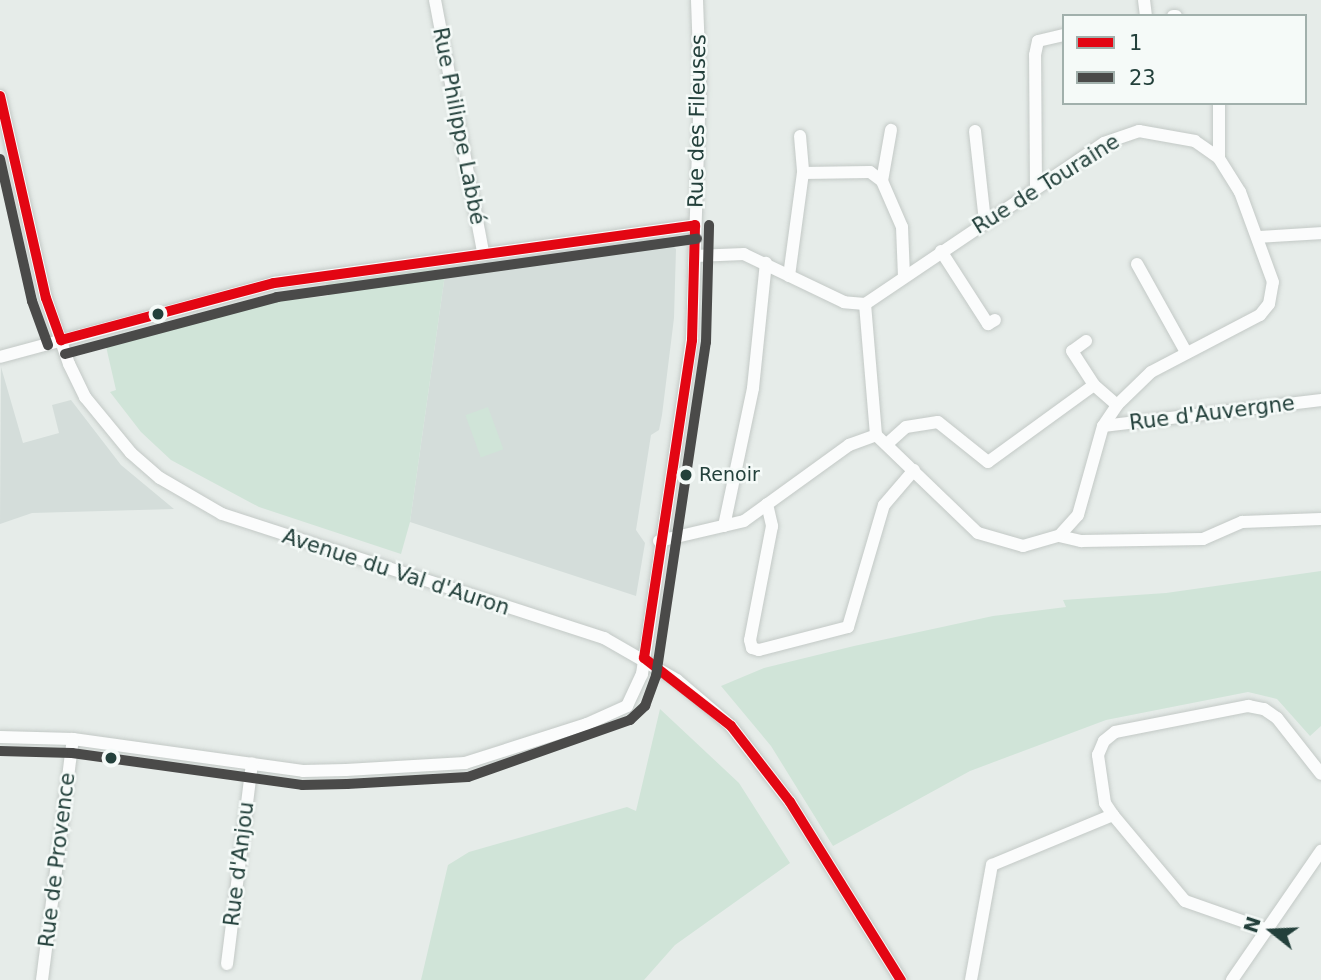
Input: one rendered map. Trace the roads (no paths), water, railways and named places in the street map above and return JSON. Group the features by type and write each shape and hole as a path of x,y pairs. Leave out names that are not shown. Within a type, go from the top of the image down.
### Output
{"street":[{"name":"Rue Philippe Labbé","path":"435,0 483,252"},
{"name":"Rue des Fileuses","path":"0,737 73,739 252,764 346,770 480,760 622,709 637,690 644,658 659,541 692,340 700,82 697,0"},
{"path":"1036,189 1035,55 1038,41 1062,35"},
{"name":"Avenue du Val d'Auron","path":"0,96 46,298 85,397 107,427 160,478 202,503 258,529 604,638 644,658 704,701 731,726 790,802 901,980"},
{"path":"1219,105 1219,158"},
{"path":"882,181 891,130"},
{"path":"975,131 985,222"},
{"name":"Rue de Touraine","path":"866,304 1104,143 1139,131 1195,141 1219,158 1240,192 1258,237 1273,282 1269,304 1249,322 1186,352 1152,372 1117,405 1103,426 1078,515 1059,536"},
{"path":"789,276 803,173 800,136"},
{"path":"803,173 870,172 882,181 902,227 904,276"},
{"path":"0,357 274,283 483,252 695,225"},
{"path":"1258,237 1321,233"},
{"path":"941,251 988,324 995,320"},
{"path":"695,256 744,254 844,302 866,304 882,440 978,533 992,540 1023,546 1059,536 1081,541 1203,539 1242,522 1321,519"},
{"path":"724,526 753,388 766,263"},
{"path":"1137,264 1186,352"},
{"path":"1086,341 1072,351 1094,385 1117,405"},
{"path":"659,541 744,521 849,445 882,440 906,427 938,422 982,460 995,461 1094,385"},
{"name":"Rue d'Auvergne","path":"1103,426 1321,400"},
{"path":"767,504 772,526 750,640 752,648 759,650 848,627 884,505 914,470"},
{"path":"1265,929 1185,901 1105,803 1098,755 1104,741 1115,732 1248,706 1264,709 1277,719 1321,774"},
{"name":"Rue de Provence","path":"42,980 73,739"},
{"name":"Rue d'Anjou","path":"227,964 252,764"},
{"path":"971,980 992,865 1113,815"},
{"path":"1232,980 1321,851"}],"place":[{"name":"Renoir","path":"686,475"}]}
